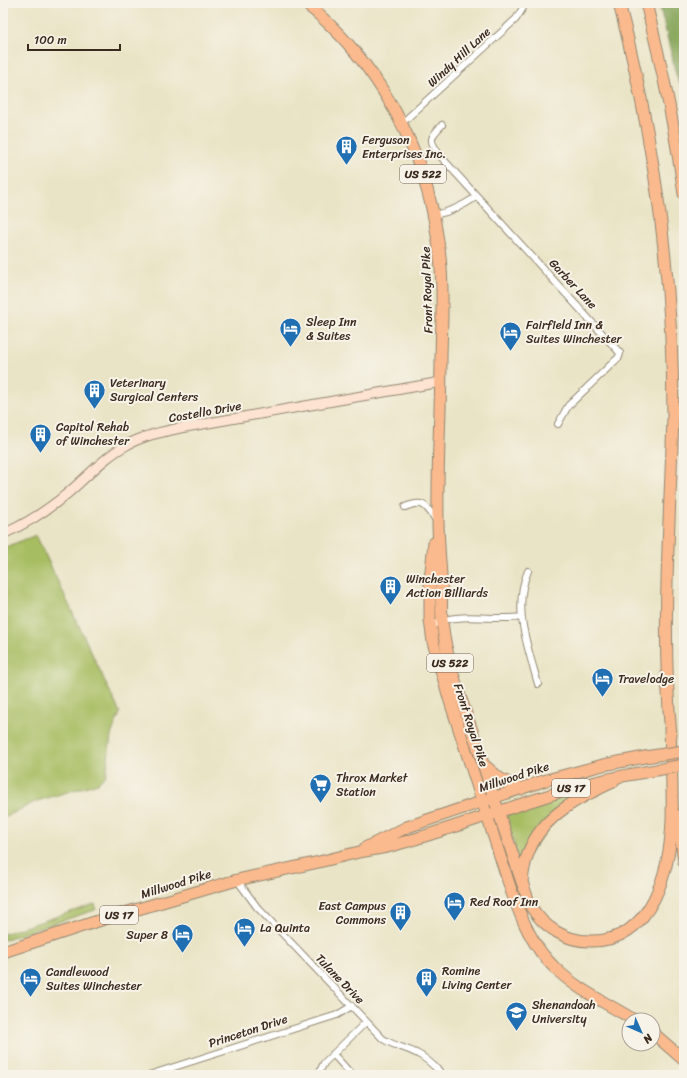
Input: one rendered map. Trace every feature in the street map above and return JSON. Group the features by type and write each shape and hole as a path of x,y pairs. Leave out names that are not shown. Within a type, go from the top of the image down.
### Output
{"highway":[{"name":"Front Royal Pike","path":"305,3 326,22 359,57 375,79 402,123 418,160 434,215 442,280 438,522 442,621 451,667 530,905 539,918 553,930 568,937 586,942 605,940 623,934 639,922 655,898 666,869 672,820 670,729"},
{"path":"618,3 640,89 659,206 669,302 673,381 666,632 670,729 677,810 684,862"},
{"path":"646,3 672,120 684,194"},
{"name":"Front Royal Pike","path":"438,522 430,580 431,627 438,662 521,918 540,950 554,967 570,981 621,1012"},
{"name":"Millwood Pike","path":"359,852 407,827 578,771 645,757 684,751"},
{"name":"US 522","path":"483,763 499,778 521,789"},
{"name":"Millwood Pike","path":"3,952 104,919 236,880 400,844 566,790 632,774 684,765"},
{"path":"522,882 529,850 541,831 556,815 576,799 632,774"},
{"path":"661,1040 684,1060"}],"street":[{"name":"Windy Hill Lane","path":"402,123 516,19 526,3"},
{"name":"Garber Lane","path":"442,125 433,135 432,142 442,158 476,197 619,350 619,357 568,406 558,424"},
{"path":"434,215 460,207 476,197"},
{"name":"Costello Drive","path":"3,534 24,523 60,500 106,459 119,450 145,437 180,428 441,382"},
{"path":"405,507 414,503 421,504 428,509 438,522"},
{"path":"528,571 524,582 521,617 526,645 538,684"},
{"path":"431,627 442,621 458,618 521,617"},
{"name":"Tulane Drive","path":"236,880 257,907 366,1022 390,1043 418,1054 431,1062 443,1075"},
{"name":"Princeton Drive","path":"149,1075 337,1015 352,1006"},
{"path":"318,1075 324,1063 366,1022"},
{"path":"333,1054 352,1075"}],"green space":[{"path":"659,3 684,3 684,87 680,84 677,78"},
{"path":"36,535 120,713 111,735 106,775 98,783 37,801 3,818 3,548"},
{"path":"591,787 572,797 520,866 506,816 508,814"},
{"path":"95,904 95,910 3,940 3,934"}],"place":[{"name":"Ferguson Enterprises Inc.","path":"347,166"},
{"name":"Sleep Inn & Suites","path":"291,348"},
{"name":"Fairfield Inn & Suites Winchester","path":"510,352"},
{"name":"Veterinary Surgical Centers","path":"94,410"},
{"name":"Capitol Rehab of Winchester","path":"41,454"},
{"name":"Winchester Action Billiards","path":"391,606"},
{"name":"Travelodge","path":"602,698"},
{"name":"Throx Market Station","path":"321,804"},
{"name":"Red Roof Inn","path":"455,922"},
{"name":"East Campus Commons","path":"401,932"},
{"name":"La Quinta","path":"245,948"},
{"name":"Super 8","path":"183,954"},
{"name":"Candlewood Suites Winchester","path":"31,998"},
{"name":"Romine Living Center","path":"426,998"},
{"name":"Shenandoah University","path":"517,1032"}]}
